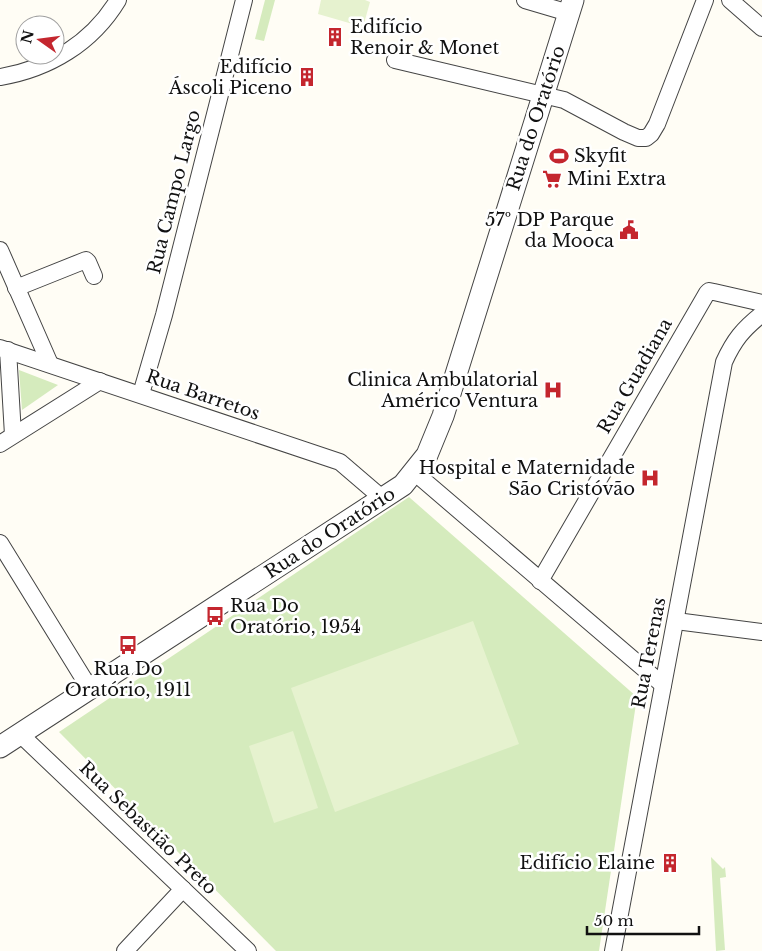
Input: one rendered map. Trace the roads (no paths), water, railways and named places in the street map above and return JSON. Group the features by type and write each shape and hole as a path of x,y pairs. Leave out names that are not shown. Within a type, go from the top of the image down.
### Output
{"street":[{"path":"0,78 44,66 77,46 99,27 118,0"},
{"name":"Rua Campo Largo","path":"141,394 164,315 244,0"},
{"path":"525,0 571,6"},
{"path":"395,60 564,100 624,132 638,138 646,138 657,124 706,0"},
{"path":"730,0 762,28"},
{"name":"Rua do Oratório","path":"0,747 404,485 427,455 443,416 571,6"},
{"path":"0,250 50,364"},
{"path":"16,288 86,260 94,276"},
{"name":"Rua Guadiana","path":"540,581 707,293 711,291 762,303"},
{"name":"Rua Terenas","path":"613,951 724,362 744,327 762,314"},
{"path":"4,349 7,439"},
{"name":"Rua Barretos","path":"4,349 340,462 382,498"},
{"path":"7,439 100,381"},
{"path":"414,472 664,686"},
{"path":"0,543 90,689"},
{"path":"676,621 762,632"},
{"name":"Rua Sebastião Preto","path":"21,735 248,951"},
{"path":"125,951 183,889"}],"place":[{"name":"Edifício Renoir & Monet","path":"335,37"},
{"name":"Edifício Áscoli Piceno","path":"307,77"},
{"name":"Skyfit","path":"559,156"},
{"name":"Mini Extra","path":"552,179"},
{"name":"57º DP Parque da Mooca","path":"629,230"},
{"name":"Clinica Ambulatorial Américo Ventura","path":"553,390"},
{"name":"Hospital e Maternidade São Cristóvão","path":"650,478"},
{"name":"Rua Do Oratório, 1954","path":"215,616"},
{"name":"Rua Do Oratório, 1911","path":"128,645"},
{"name":"Edifício Elaine","path":"670,863"}]}
